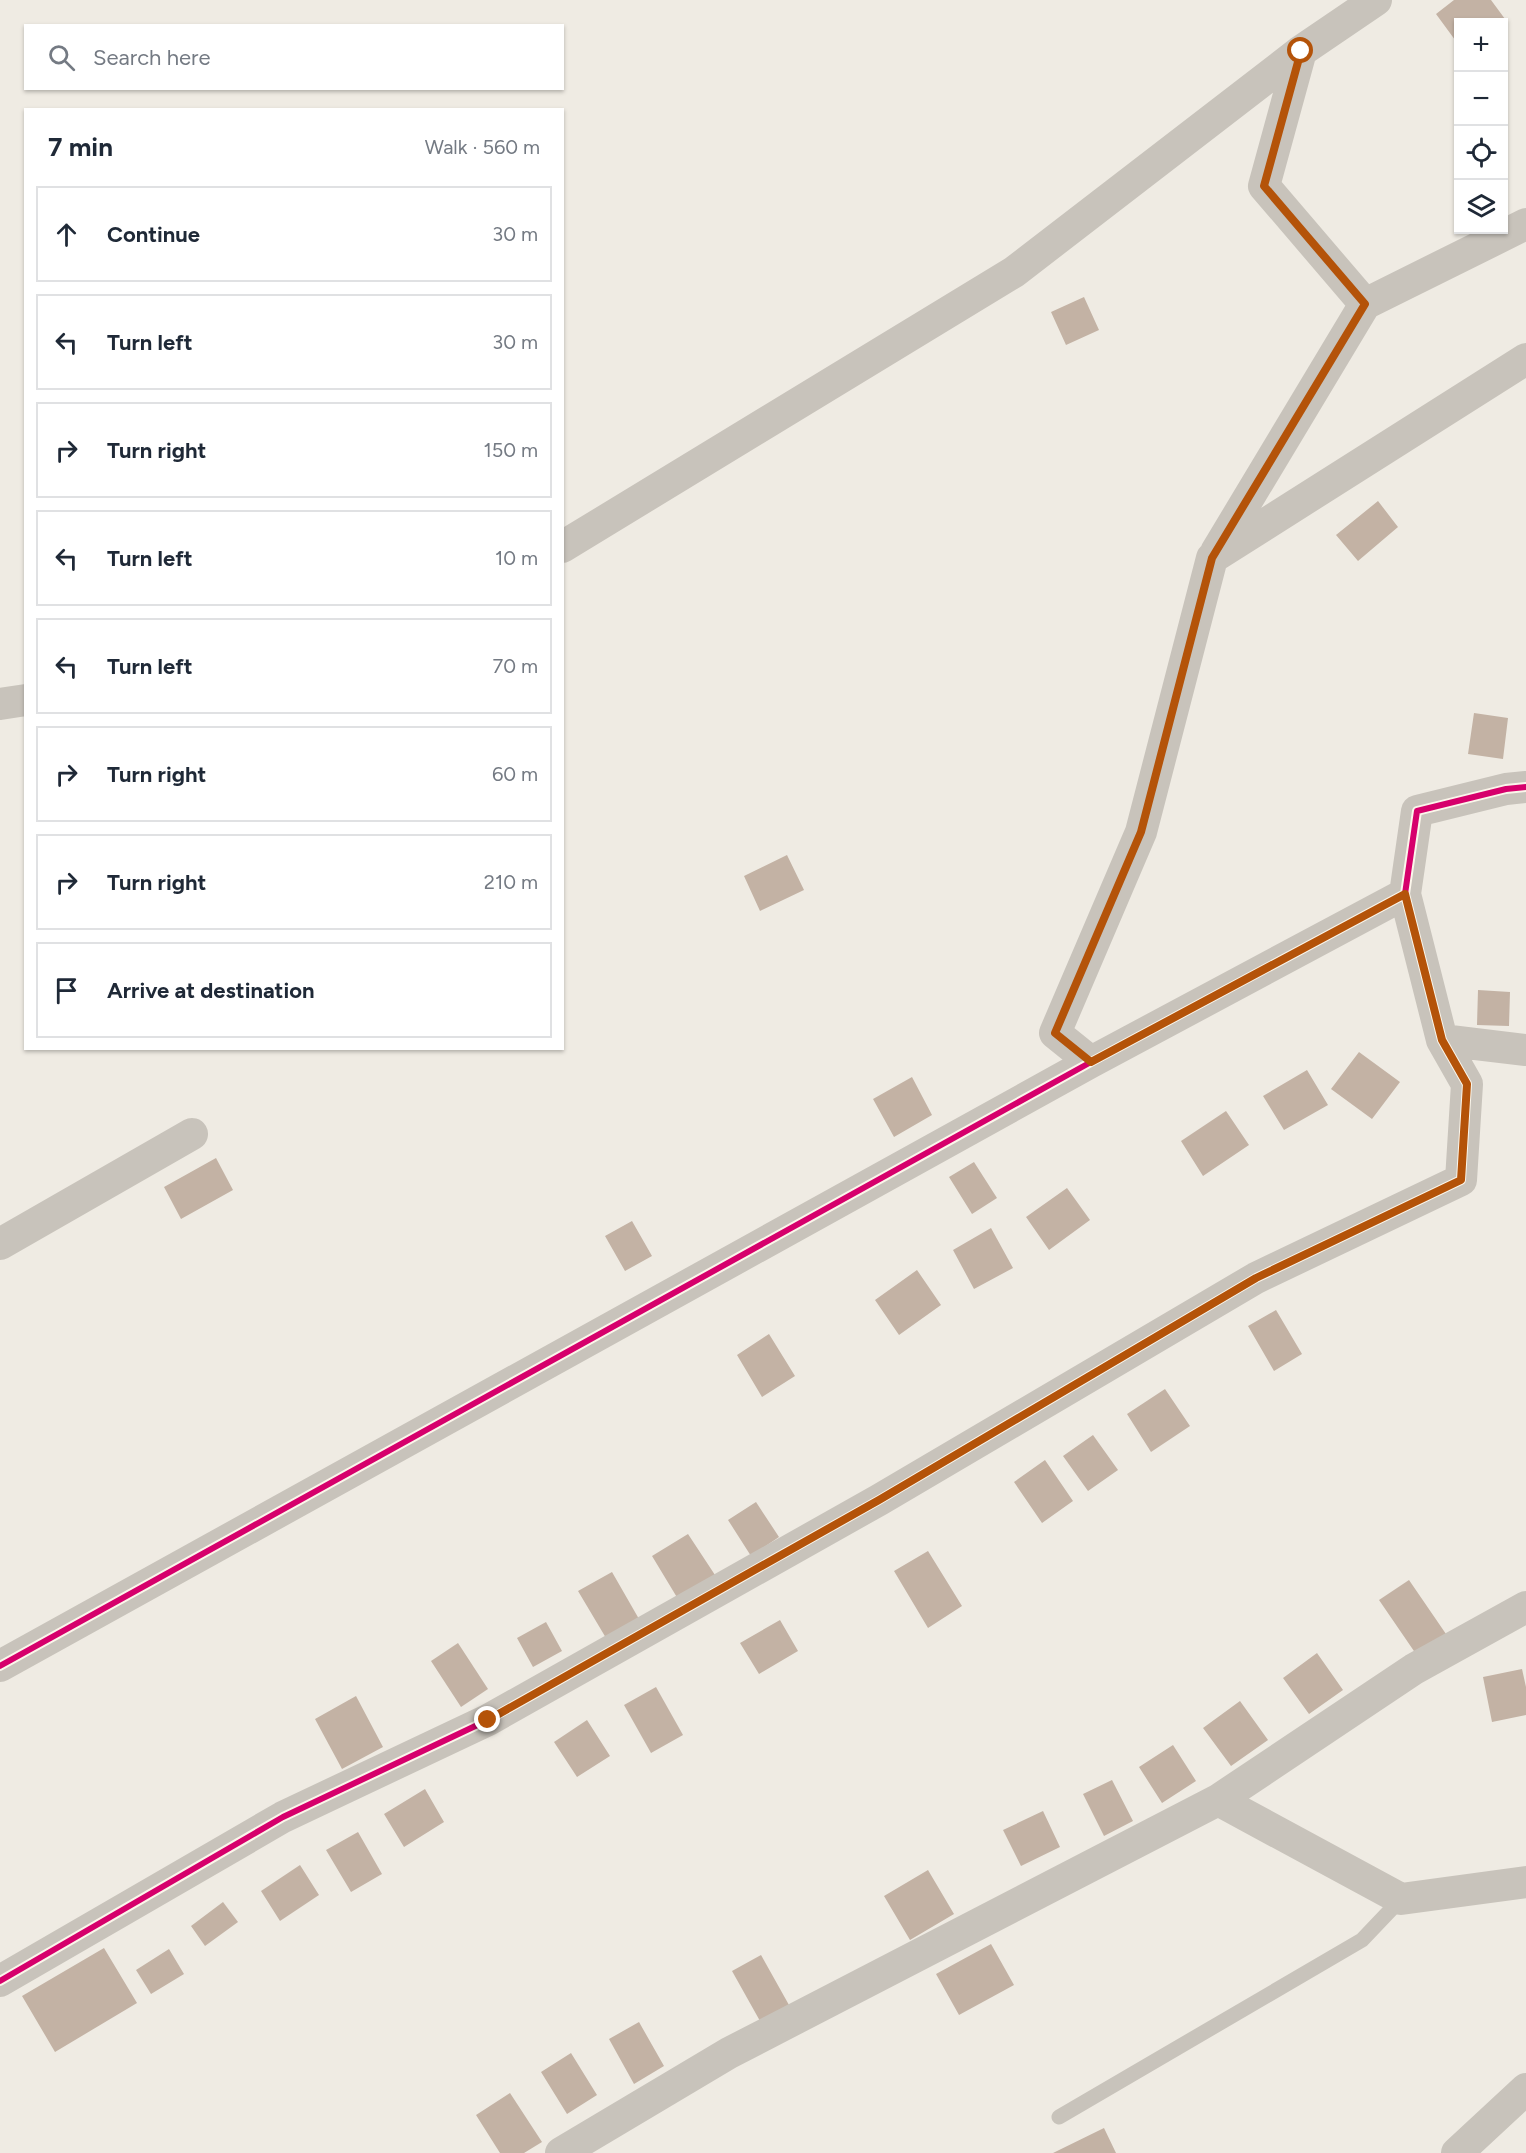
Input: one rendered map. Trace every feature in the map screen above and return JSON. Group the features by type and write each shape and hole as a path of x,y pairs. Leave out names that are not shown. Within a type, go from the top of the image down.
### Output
{"street":[{"path":"564,546 1014,272 1301,51 1376,0"},
{"path":"1301,51 1264,186 1365,304"},
{"path":"1091,1062 1055,1033 1141,832 1212,558 1365,304 1526,224"},
{"path":"1212,558 1526,359"},
{"path":"0,704 24,700"},
{"path":"0,1982 283,1817 499,1714 879,1500 1256,1278 1461,1180 1467,1084 1442,1040 1405,894 1417,811 1506,789 1526,787"},
{"path":"0,1666 1091,1062 1405,894"},
{"path":"1442,1040 1526,1050"},
{"path":"0,1244 192,1134"},
{"path":"561,2153 729,2053 1218,1800 1414,1669 1526,1608"},
{"path":"1218,1800 1401,1899 1526,1882"},
{"path":"1457,2153 1526,2089"}],"lane":[{"path":"1059,2117 1362,1940 1401,1899"}],"building":[{"path":"1454,0 1491,0 1504,18 1454,18 1454,39 1436,14"},
{"path":"1084,297 1099,330 1066,345 1051,312"},
{"path":"1378,501 1398,527 1358,561 1336,535"},
{"path":"1474,713 1508,718 1503,759 1468,754"},
{"path":"787,855 804,890 760,911 744,876"},
{"path":"1478,990 1510,992 1509,1026 1477,1025"},
{"path":"1359,1052 1400,1082 1372,1119 1331,1089"},
{"path":"1307,1070 1328,1105 1284,1130 1263,1096"},
{"path":"912,1077 932,1115 894,1137 873,1099"},
{"path":"1226,1111 1249,1145 1203,1176 1181,1141"},
{"path":"216,1158 233,1190 181,1219 164,1187"},
{"path":"974,1162 997,1198 972,1214 949,1177"},
{"path":"1067,1188 1090,1220 1049,1250 1026,1217"},
{"path":"632,1221 652,1256 625,1271 605,1236"},
{"path":"991,1228 1013,1268 974,1289 953,1250"},
{"path":"917,1270 941,1305 899,1335 875,1300"},
{"path":"1276,1310 1302,1354 1274,1371 1248,1326"},
{"path":"769,1334 795,1376 762,1397 737,1355"},
{"path":"1165,1389 1190,1426 1151,1452 1127,1414"},
{"path":"1093,1435 1118,1470 1088,1491 1063,1456"},
{"path":"1045,1460 1073,1501 1042,1523 1014,1482"},
{"path":"756,1502 779,1537 751,1556 728,1520"},
{"path":"688,1534 715,1575 678,1599 652,1556"},
{"path":"928,1551 962,1606 928,1628 894,1571"},
{"path":"612,1572 639,1619 606,1638 578,1591"},
{"path":"1409,1580 1446,1634 1416,1654 1379,1600"},
{"path":"780,1620 798,1651 759,1674 740,1643"},
{"path":"546,1622 562,1651 533,1667 517,1638"},
{"path":"458,1643 488,1689 461,1707 431,1661"},
{"path":"1317,1653 1343,1690 1309,1714 1283,1678"},
{"path":"1522,1669 1526,1687 1526,1715 1492,1722 1483,1677"},
{"path":"656,1687 683,1735 651,1753 624,1705"},
{"path":"356,1696 383,1747 342,1769 315,1719"},
{"path":"1240,1701 1268,1740 1231,1766 1203,1728"},
{"path":"587,1720 610,1756 577,1777 554,1742"},
{"path":"1173,1745 1196,1781 1162,1803 1139,1767"},
{"path":"1112,1780 1133,1821 1104,1836 1083,1794"},
{"path":"425,1789 444,1822 404,1847 384,1814"},
{"path":"1043,1811 1060,1847 1021,1866 1003,1830"},
{"path":"358,1832 382,1874 351,1892 326,1850"},
{"path":"300,1865 319,1895 280,1921 261,1891"},
{"path":"928,1870 954,1914 910,1940 884,1896"},
{"path":"223,1902 238,1922 205,1946 191,1926"},
{"path":"991,1944 1014,1985 959,2015 936,1974"},
{"path":"104,1948 137,2003 55,2052 22,1996"},
{"path":"169,1949 184,1974 151,1994 136,1970"},
{"path":"761,1955 789,2005 760,2021 732,1971"},
{"path":"639,2022 664,2066 634,2084 609,2039"},
{"path":"571,2053 597,2095 567,2114 541,2072"},
{"path":"510,2093 542,2142 524,2153 500,2153 476,2115"},
{"path":"1104,2128 1116,2153 1053,2153"}],"cycle path":[{"path":"0,1981 283,1817 488,1720 879,1500 1256,1278 1461,1180 1467,1084 1442,1040 1405,894 1417,811 1506,789 1526,787"},
{"path":"0,1666 1091,1062 1405,894"}],"route":[{"path":"488,1720 879,1500 1256,1278 1461,1180 1467,1084 1442,1040 1405,894 1091,1062 1055,1033 1141,832 1212,558 1365,304 1264,186 1301,51"}]}
